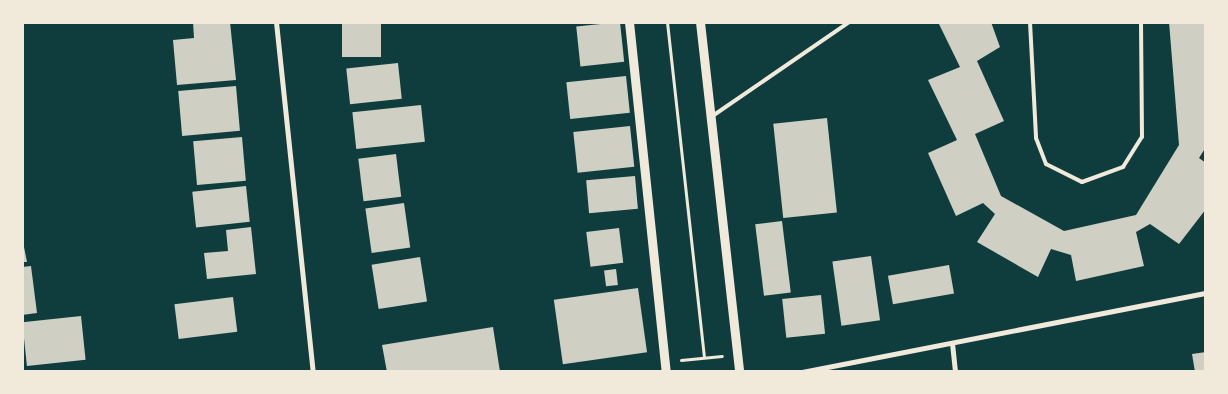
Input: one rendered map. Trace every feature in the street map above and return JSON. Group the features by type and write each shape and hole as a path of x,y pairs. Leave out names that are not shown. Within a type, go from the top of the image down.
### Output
{"street":[{"path":"276,22 313,372"},
{"path":"629,22 666,367"},
{"path":"700,22 739,372"},
{"path":"802,372 1206,293"},
{"path":"952,343 955,372"}],"lane":[{"path":"711,118 849,22"},
{"path":"1030,22 1036,138 1046,164 1082,182 1123,167 1142,136 1141,22"}],"path":[{"path":"667,22 704,358"},
{"path":"666,367 704,358 737,354"}],"building":[{"path":"193,22 230,22 236,80 177,85 173,40 194,38"},
{"path":"342,22 381,22 381,57 342,57"},
{"path":"620,22 624,62 580,66 576,27"},
{"path":"938,22 991,22 1000,47 977,61 1004,121 975,134 1001,196 1064,231 1136,215 1179,145 1169,22 1206,22 1206,147 1199,158 1206,163 1206,209 1179,244 1150,224 1136,232 1144,266 1076,281 1071,255 1051,249 1038,277 977,242 995,214 983,203 956,216 928,153 957,140 928,80 960,67"},
{"path":"398,63 402,99 350,104 346,68"},
{"path":"626,76 630,113 570,119 566,82"},
{"path":"236,86 240,131 182,136 178,91"},
{"path":"421,105 425,142 356,149 352,112"},
{"path":"827,118 837,212 783,218 773,124"},
{"path":"630,126 634,167 578,173 573,132"},
{"path":"242,137 246,181 197,185 193,141"},
{"path":"396,154 401,197 364,201 358,159"},
{"path":"635,176 638,209 589,213 586,180"},
{"path":"246,186 250,222 196,227 192,192"},
{"path":"404,203 410,248 372,253 365,208"},
{"path":"782,221 791,292 764,296 755,224"},
{"path":"251,227 256,274 207,279 204,253 228,251 226,230"},
{"path":"619,228 623,263 591,267 586,232"},
{"path":"22,237 27,262 22,262"},
{"path":"871,256 880,320 841,326 832,261"},
{"path":"420,257 427,301 379,309 372,265"},
{"path":"949,265 954,294 893,304 888,276"},
{"path":"31,266 37,313 22,315 22,267"},
{"path":"616,269 618,285 606,286 604,270"},
{"path":"638,288 647,352 563,364 554,300"},
{"path":"821,295 825,334 786,338 782,299"},
{"path":"233,297 237,332 179,339 174,304"},
{"path":"81,316 86,360 27,366 22,322"},
{"path":"493,327 500,372 387,372 382,345"},
{"path":"1206,352 1206,372 1195,372 1192,354"}]}
